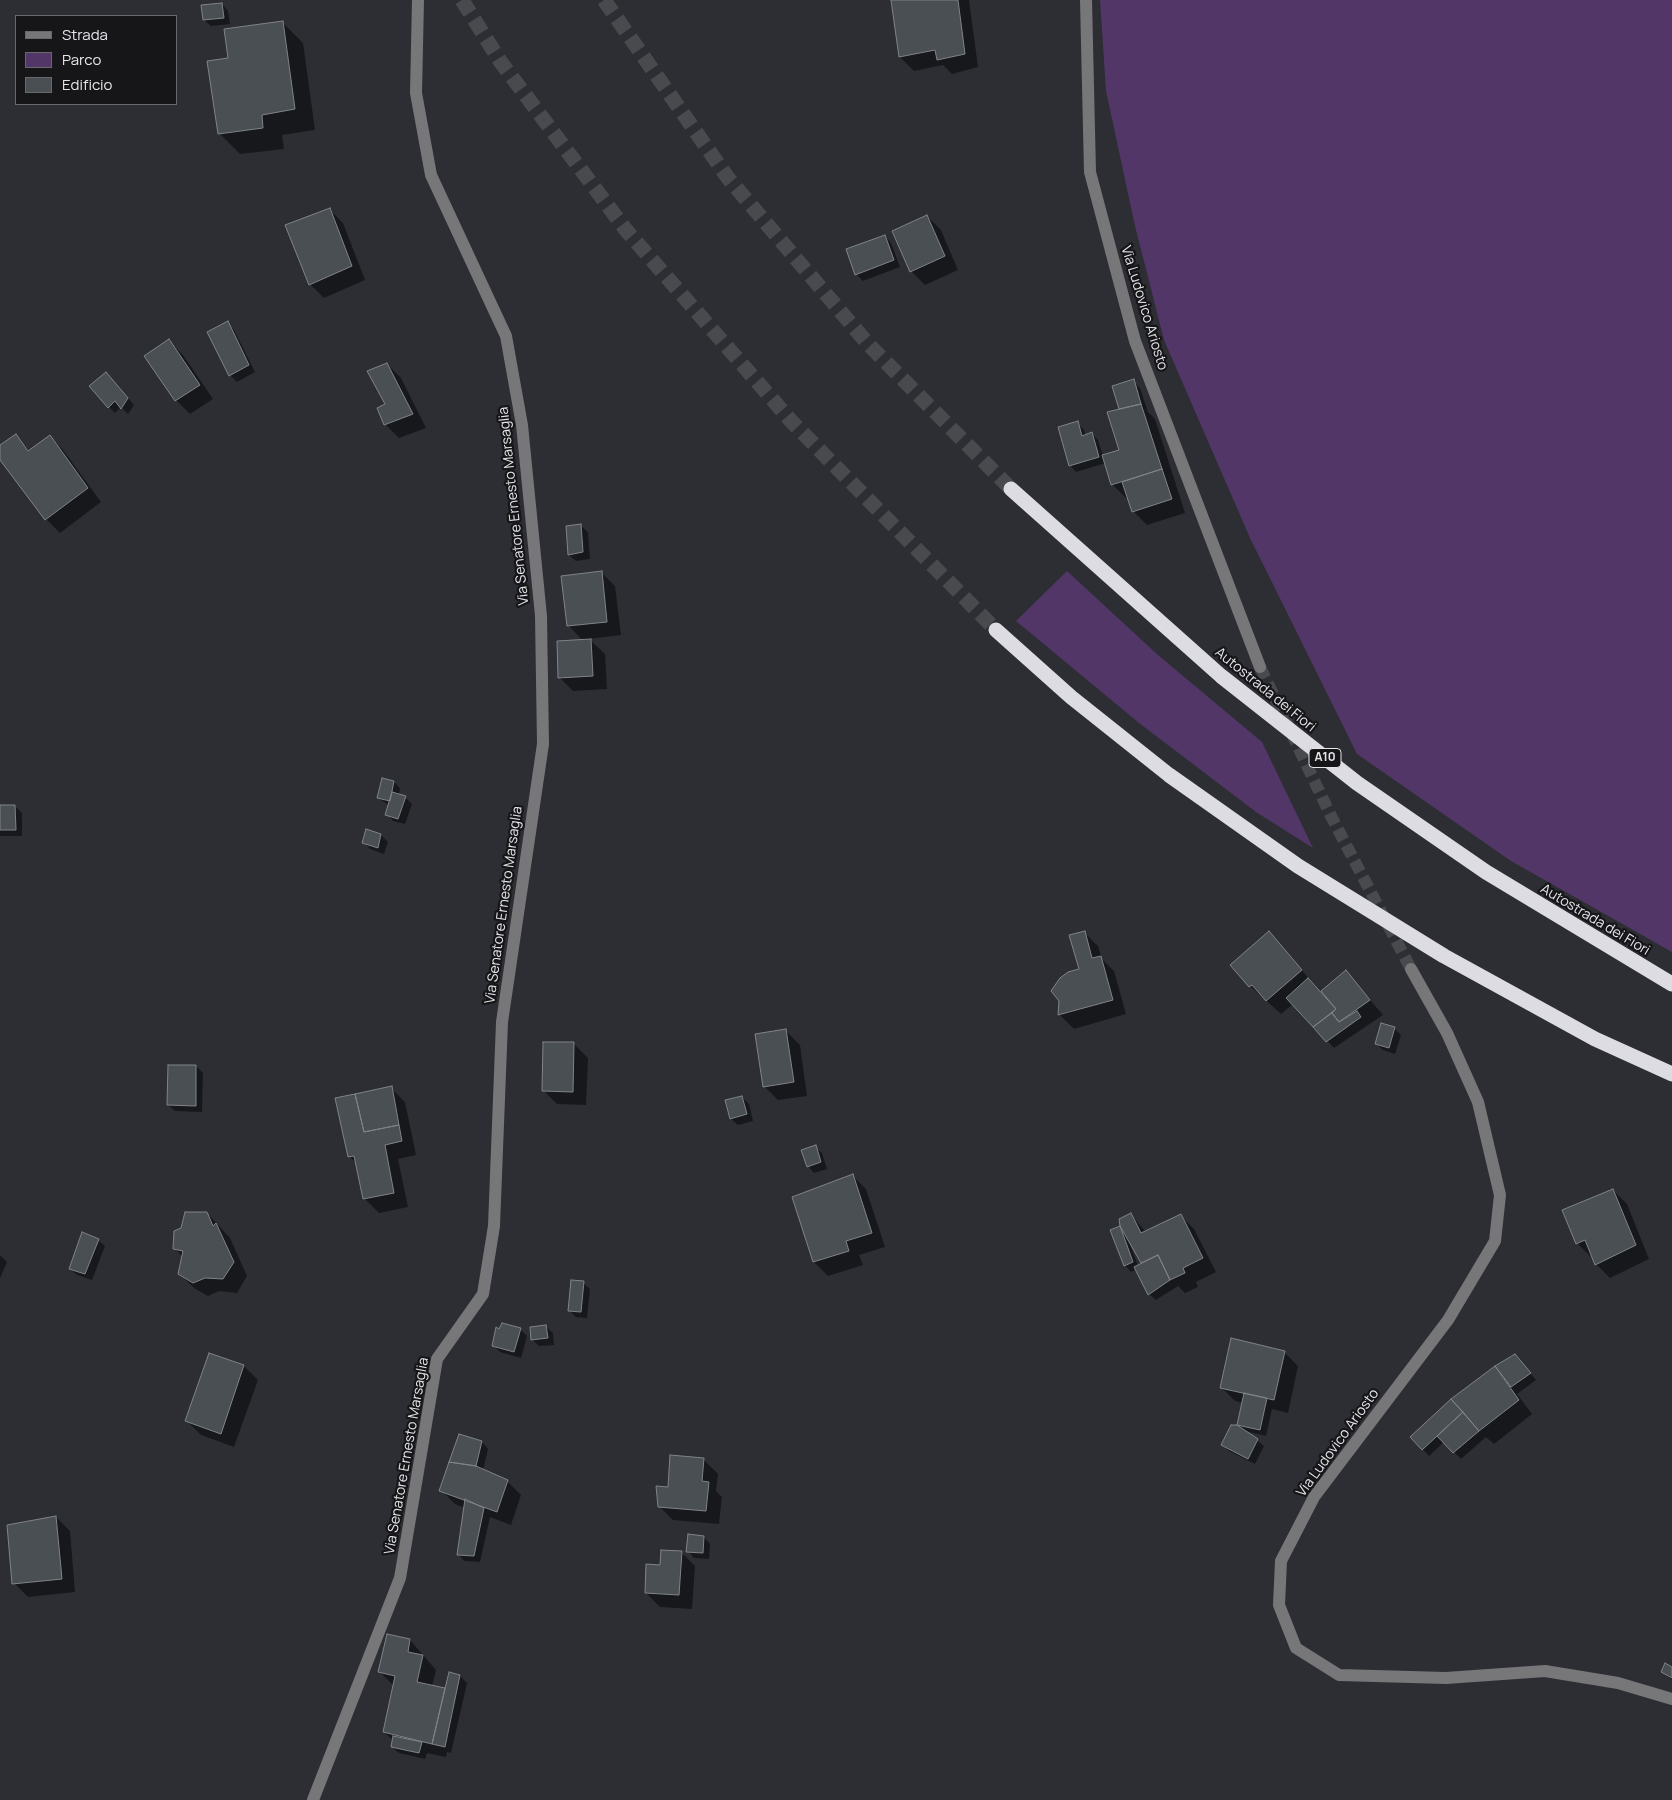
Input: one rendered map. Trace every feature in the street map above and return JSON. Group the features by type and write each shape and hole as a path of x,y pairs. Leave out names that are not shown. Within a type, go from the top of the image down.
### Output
{"highway":[{"name":"Autostrada dei Fiori","path":"1011,489 1221,676 1357,783 1486,872 1672,984"},
{"path":"996,630 1071,697 1169,775 1298,866 1444,956 1595,1039 1672,1074"}],"street":[{"name":"Via Senatore Ernesto Marsaglia","path":"313,1800 400,1578 437,1359 483,1294 494,1226 502,1022 543,744 541,616 522,425 506,336 431,175 416,94 418,0"},
{"name":"Via Ludovico Ariosto","path":"1086,0 1090,172 1135,341 1260,667"},
{"name":"Via Ludovico Ariosto","path":"1411,969 1447,1033 1478,1102 1500,1196 1495,1241 1448,1320 1314,1497 1281,1561 1279,1605 1296,1648 1339,1675 1446,1678 1545,1671 1618,1683 1672,1699"}],"green space":[{"path":"1100,0 1672,0 1672,952 1511,861 1357,754 1250,538 1164,340 1135,226 1106,91"},
{"path":"1067,571 1158,655 1262,742 1313,848 1256,812 1139,723 1016,621"}],"building":[{"path":"891,0 958,0 965,54 937,60 935,50 899,57"},
{"path":"222,3 224,18 203,20 201,5"},
{"path":"283,21 295,109 262,115 263,128 218,134 207,61 228,58 224,29"},
{"path":"330,208 352,266 309,285 285,225"},
{"path":"927,215 945,256 910,272 892,231"},
{"path":"885,235 894,260 855,275 846,249"},
{"path":"228,321 249,365 229,376 207,332"},
{"path":"169,339 200,385 175,401 144,356"},
{"path":"387,363 413,414 384,425 377,408 385,404 367,371"},
{"path":"106,372 128,398 121,409 115,401 108,408 89,386"},
{"path":"1134,379 1141,404 1119,409 1112,386"},
{"path":"1141,404 1162,469 1111,485 1102,455 1119,450 1107,412"},
{"path":"1078,421 1082,436 1092,432 1099,457 1069,466 1058,427"},
{"path":"16,434 28,451 50,435 88,488 45,520 0,460 0,445"},
{"path":"1162,469 1172,499 1132,512 1122,482"},
{"path":"581,524 583,552 568,555 566,526"},
{"path":"602,571 607,622 567,626 561,576"},
{"path":"591,639 593,676 558,678 557,641"},
{"path":"382,778 394,781 390,801 377,798"},
{"path":"392,792 406,796 398,819 385,815"},
{"path":"0,805 15,805 16,830 0,830"},
{"path":"366,829 381,834 378,848 362,843"},
{"path":"1085,931 1092,958 1101,956 1113,1000 1058,1015 1059,1001 1051,991 1060,978 1068,972 1079,969 1069,935"},
{"path":"1269,931 1302,970 1266,1001 1252,985 1249,987 1230,965"},
{"path":"1346,970 1370,1000 1339,1022 1332,1013 1336,1009 1321,991"},
{"path":"1308,978 1336,1009 1313,1027 1286,998"},
{"path":"1357,1011 1361,1017 1326,1042 1313,1027 1332,1013 1339,1022"},
{"path":"1381,1023 1395,1027 1389,1048 1375,1044"},
{"path":"786,1029 794,1082 763,1087 755,1034"},
{"path":"543,1042 574,1042 573,1092 542,1091"},
{"path":"168,1065 196,1065 196,1106 167,1105"},
{"path":"392,1086 399,1125 364,1132 355,1094"},
{"path":"355,1094 364,1132 399,1125 402,1141 385,1145 394,1193 363,1199 354,1156 348,1157 335,1098"},
{"path":"742,1096 747,1114 730,1119 725,1100"},
{"path":"816,1145 821,1162 807,1167 801,1150"},
{"path":"853,1174 872,1233 846,1241 849,1251 813,1262 792,1197"},
{"path":"1613,1189 1636,1245 1595,1265 1585,1240 1576,1244 1562,1210"},
{"path":"185,1212 207,1212 213,1226 216,1223 234,1262 223,1279 205,1278 193,1283 178,1274 183,1251 173,1249 174,1231 181,1228"},
{"path":"1131,1213 1141,1233 1181,1214 1203,1258 1183,1268 1185,1273 1170,1280 1158,1255 1141,1263 1120,1226 1119,1219"},
{"path":"1120,1226 1133,1262 1124,1266 1110,1230"},
{"path":"82,1232 99,1239 85,1274 69,1269"},
{"path":"1158,1255 1170,1280 1148,1295 1134,1267"},
{"path":"571,1280 584,1281 581,1312 568,1311"},
{"path":"502,1323 521,1328 514,1352 492,1346 496,1327 499,1329"},
{"path":"546,1325 548,1338 531,1340 530,1327"},
{"path":"1231,1338 1285,1351 1274,1400 1220,1388"},
{"path":"209,1353 244,1365 221,1434 185,1421"},
{"path":"1515,1354 1531,1373 1511,1387 1495,1366"},
{"path":"1495,1366 1519,1400 1479,1431 1451,1399"},
{"path":"1244,1393 1267,1398 1260,1430 1237,1425"},
{"path":"1451,1399 1463,1412 1422,1450 1410,1437"},
{"path":"1463,1412 1479,1431 1453,1453 1437,1436"},
{"path":"1231,1425 1237,1425 1258,1439 1248,1459 1221,1445"},
{"path":"459,1434 482,1441 476,1466 449,1462"},
{"path":"670,1455 704,1458 702,1481 709,1482 706,1511 658,1507 656,1486 668,1487"},
{"path":"449,1462 476,1466 508,1480 497,1512 439,1491"},
{"path":"465,1499 484,1508 474,1556 457,1555"},
{"path":"56,1516 62,1579 12,1584 7,1525"},
{"path":"688,1534 704,1536 703,1553 686,1552"},
{"path":"661,1550 682,1551 679,1595 645,1593 646,1564 660,1565"},
{"path":"387,1634 410,1639 408,1652 423,1655 417,1682 445,1688 432,1744 383,1732 395,1676 378,1672"},
{"path":"1665,1663 1672,1667 1672,1678 1661,1672"},
{"path":"449,1672 460,1675 445,1747 432,1744"},
{"path":"393,1736 422,1742 419,1753 391,1747"}],"tunnel":[{"path":"462,0 500,61 626,230 792,422 996,630"},
{"path":"604,0 728,178 868,344 1011,489"},
{"path":"1260,667 1331,816 1411,969"}]}
